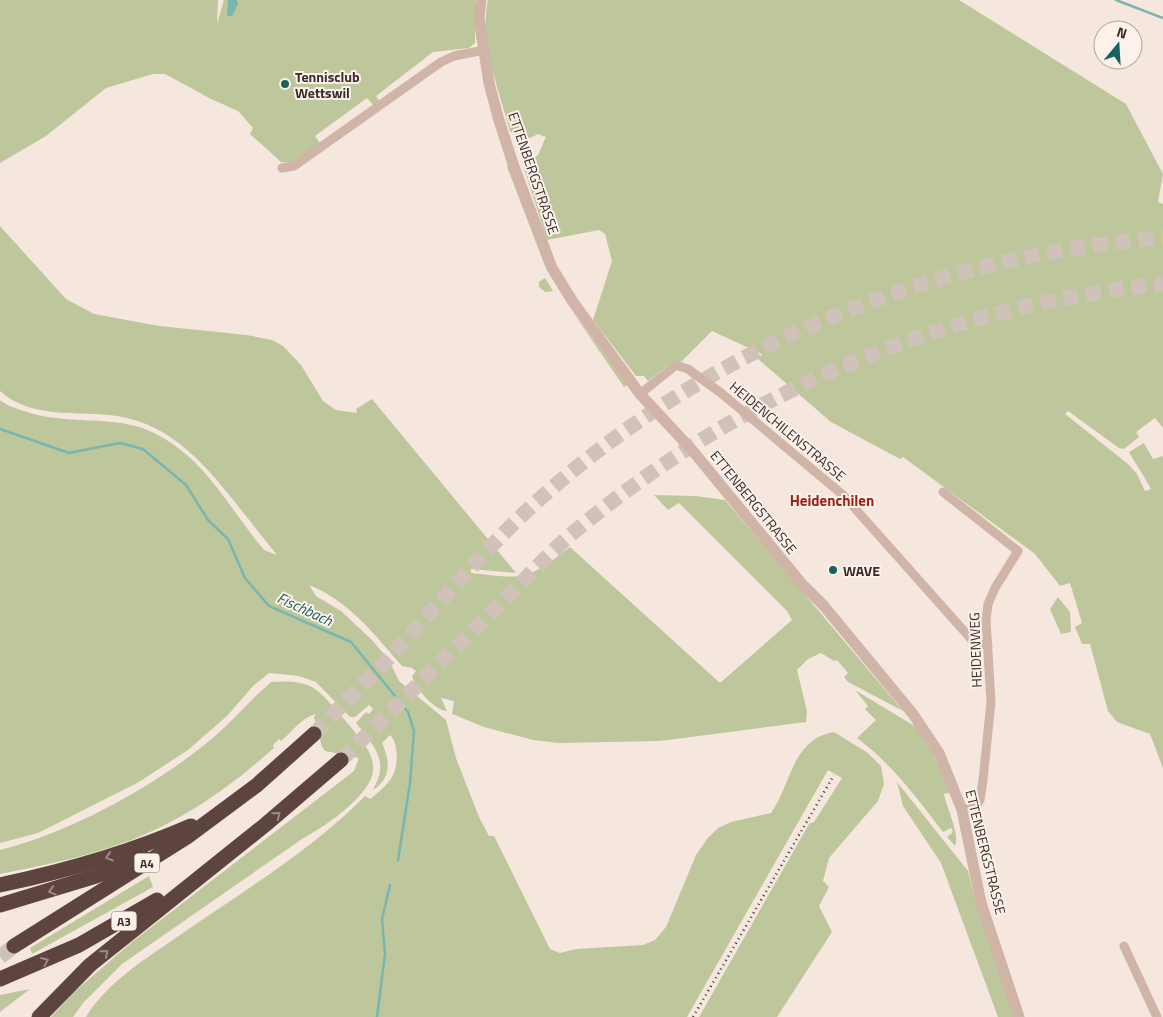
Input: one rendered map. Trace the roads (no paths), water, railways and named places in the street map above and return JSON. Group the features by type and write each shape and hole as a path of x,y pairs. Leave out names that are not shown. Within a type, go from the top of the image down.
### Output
{"highway":[{"path":"0,905 96,876 187,837 279,767 314,734"},
{"name":"A3","path":"39,1017 90,965 341,760"},
{"path":"0,886 48,875 123,853 221,812"},
{"name":"A4","path":"14,946 187,837"},
{"name":"A3","path":"0,979 54,958 103,933 239,845"}],"street":[{"name":"ETTENBERGSTRASSE","path":"481,0 479,16 489,83 509,152 552,268 572,302 640,394 692,450 913,714 948,769 962,810 981,903 1019,1017"},
{"path":"282,168 294,166 441,62 454,56 484,50"},
{"name":"HEIDENCHILENSTRASSE","path":"640,394 676,366 688,369 722,393 843,495 972,640 981,644 988,644"},
{"name":"HEIDENWEG","path":"943,492 1018,551 995,588 988,604 986,620 990,702 983,780 980,800 975,806 962,810"},
{"path":"1124,946 1157,1017"}],"water":[{"path":"228,0 237,0 238,4 232,16 227,16"}],"waterway":[{"path":"1116,0 1163,18"},
{"name":"Fischbach","path":"0,429 69,453 120,443 143,449 186,485 208,520 228,539 245,578 269,606 351,642 408,712 414,731 410,783 398,860"},
{"name":"Fischbach","path":"377,1017 385,954 382,919 390,885"}],"tunnel":[{"path":"314,734 382,665 493,544 532,506 599,450 670,400 746,357 825,320 907,289 991,265 1077,248 1163,238"},
{"path":"341,760 568,537 621,495 676,456 734,421 793,389 854,362 917,338 981,318 1047,302 1119,289 1163,284"},
{"path":"0,957 14,946"}],"railway":[{"path":"693,1017 834,775"}],"place":[{"name":"Tennisclub Wettswil","path":"285,84"},
{"name":"WAVE","path":"833,570"}],"district":[{"name":"Heidenchilen","path":"832,500"}]}
